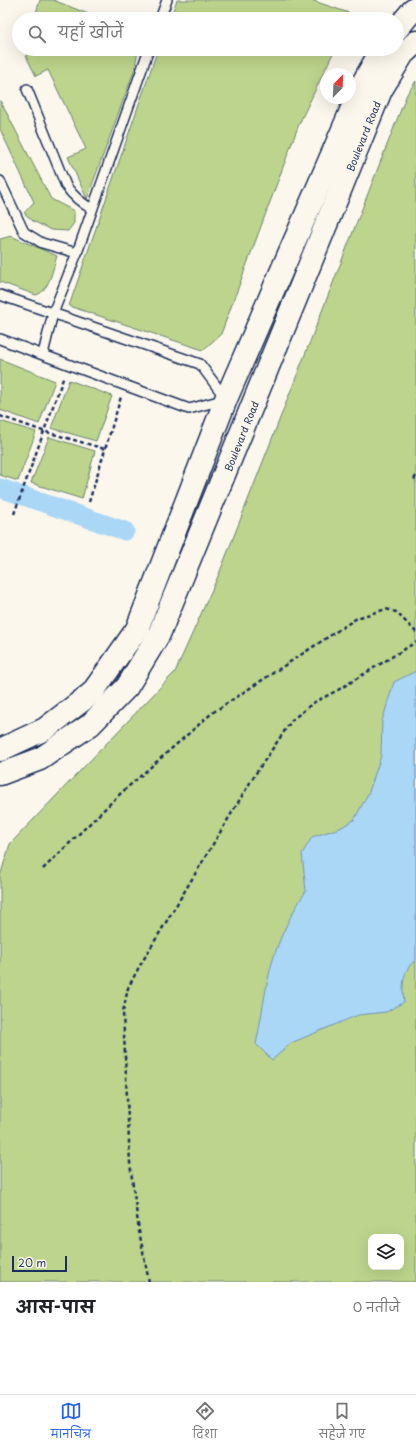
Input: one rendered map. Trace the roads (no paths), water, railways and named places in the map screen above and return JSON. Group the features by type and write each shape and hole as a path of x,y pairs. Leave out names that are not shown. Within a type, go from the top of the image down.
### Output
{"main road":[{"path":"404,21 416,8"},
{"name":"Boulevard Road","path":"404,53 416,42"},
{"name":"Boulevard Road","path":"0,750 45,729 92,693 137,629 226,399 364,81 378,56"},
{"name":"Boulevard Road","path":"0,774 40,759 90,725 127,687 159,634 381,90 402,56"},
{"path":"226,399 251,410"}],"lane":[{"path":"163,12 167,0"},
{"path":"43,354 53,313 77,253 147,56"},
{"path":"27,89 66,186 84,205 92,209"},
{"path":"0,181 24,232 42,243 77,253"},
{"path":"0,295 200,364 226,399 189,409 0,339"}],"water":[{"path":"416,671 416,960 411,964 404,979 404,1002 386,1012 358,1015 291,1043 272,1060 256,1044 270,968 287,924 306,891 302,854 312,837 340,828 354,820 369,792 381,756 382,721 394,682"}],"waterway":[{"path":"0,488 125,531"}]}
